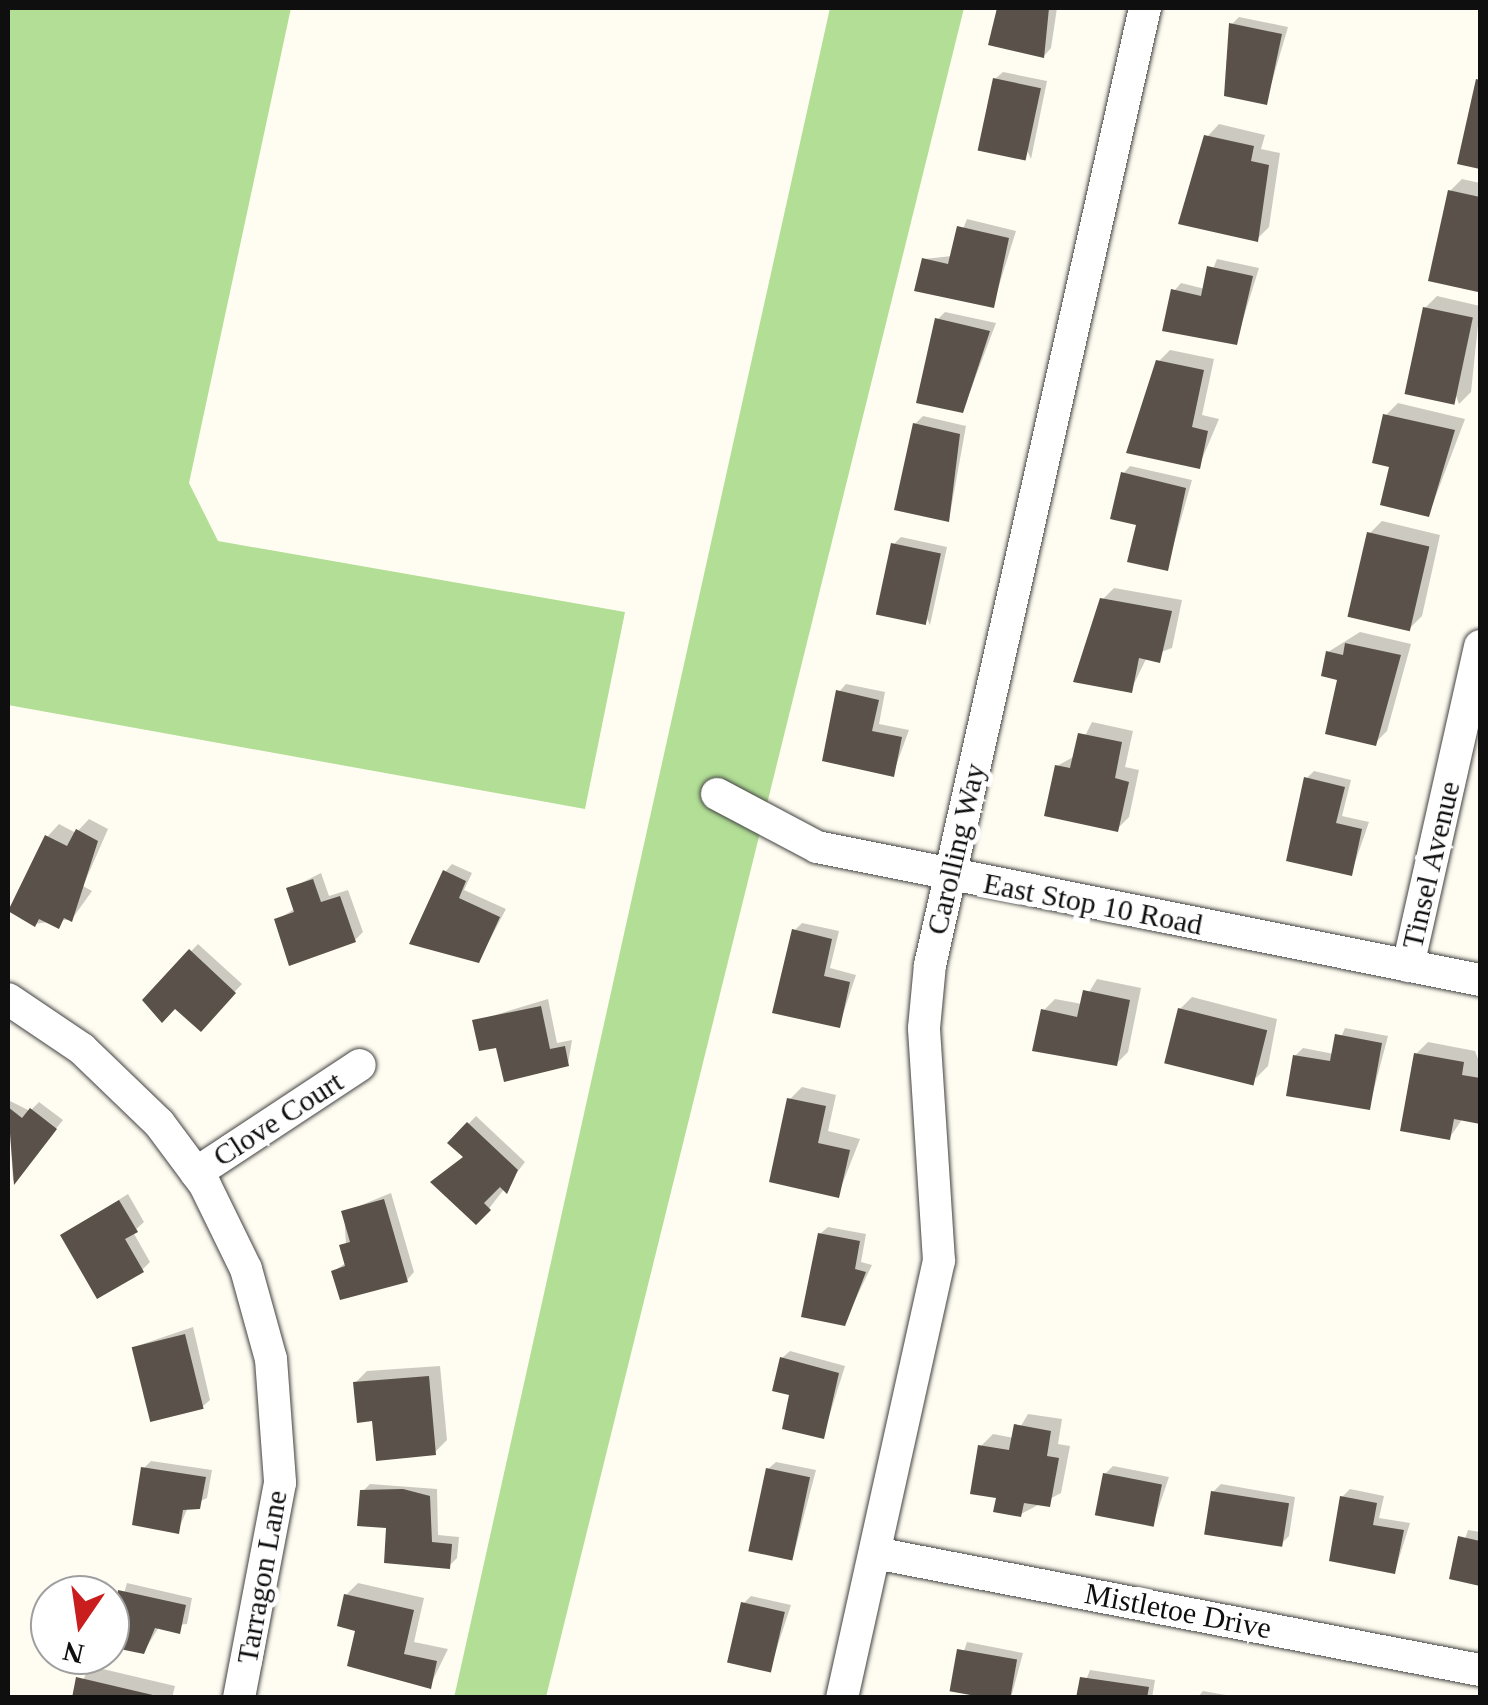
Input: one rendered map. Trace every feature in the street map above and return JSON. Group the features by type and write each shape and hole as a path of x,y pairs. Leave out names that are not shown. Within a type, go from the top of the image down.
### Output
{"street":[{"name":"Carolling Way","path":"842,1698 939,1260 924,1015 950,876 1146,8"},
{"name":"Tinsel Avenue","path":"1408,966 1480,646"},
{"name":"East Stop 10 Road","path":"717,794 818,847 1480,980"},
{"name":"Tarragon Lane","path":"8,998 94,1059 196,1173 246,1269 279,1422 275,1531 239,1698"},
{"name":"Clove Court","path":"196,1173 360,1065"},
{"name":"Mistletoe Drive","path":"875,1553 1480,1670"}],"green space":[{"path":"8,8 291,8 189,483 218,541 625,612 585,809 8,705"},
{"path":"830,8 964,8 546,1697 454,1698"}],"building":[{"path":"997,8 1049,8 1044,58 988,45"},
{"path":"1229,23 1282,34 1267,105 1224,96"},
{"path":"993,78 1041,88 1026,161 978,150"},
{"path":"1476,79 1480,80 1480,169 1457,164"},
{"path":"1204,135 1254,146 1251,161 1269,165 1258,242 1178,224"},
{"path":"1448,190 1480,197 1478,292 1428,281"},
{"path":"957,226 1009,238 994,308 914,291 922,258 948,264"},
{"path":"1207,266 1253,276 1237,345 1162,331 1171,289 1201,296"},
{"path":"1423,307 1473,318 1454,405 1404,394"},
{"path":"935,318 990,331 963,413 916,403"},
{"path":"1156,360 1204,370 1192,427 1208,431 1200,469 1126,453"},
{"path":"1383,414 1455,430 1429,517 1380,505 1389,467 1372,463"},
{"path":"913,423 960,434 949,522 894,510"},
{"path":"1121,472 1186,488 1168,571 1127,562 1136,525 1110,519"},
{"path":"1367,532 1429,546 1410,631 1347,617"},
{"path":"891,543 941,554 926,625 876,614"},
{"path":"1100,598 1172,611 1160,663 1139,658 1132,693 1073,682"},
{"path":"1345,643 1401,655 1376,746 1325,734 1337,680 1321,676 1326,651 1343,655"},
{"path":"836,690 879,700 872,731 902,737 894,777 822,761"},
{"path":"1078,733 1122,742 1115,778 1129,782 1118,832 1044,816 1055,765 1070,768"},
{"path":"1304,777 1345,787 1336,823 1362,829 1352,876 1286,861"},
{"path":"76,829 98,841 72,922 64,918 59,929 39,919 35,927 8,911 45,835 67,846"},
{"path":"443,870 466,881 459,898 500,917 479,963 409,944"},
{"path":"313,879 321,902 340,896 356,942 289,966 274,919 294,912 286,888"},
{"path":"792,929 832,939 824,976 850,982 840,1028 772,1013"},
{"path":"189,949 236,993 201,1032 175,1009 162,1023 142,1000"},
{"path":"1083,990 1130,1000 1117,1066 1032,1051 1041,1009 1077,1017"},
{"path":"541,1006 550,1049 565,1046 569,1066 504,1082 496,1048 479,1051 472,1020"},
{"path":"1178,1008 1267,1030 1253,1086 1164,1063"},
{"path":"1335,1034 1382,1043 1370,1110 1286,1096 1293,1055 1330,1061"},
{"path":"1414,1053 1464,1062 1462,1075 1480,1078 1480,1124 1454,1119 1450,1140 1400,1131"},
{"path":"787,1098 826,1106 818,1143 850,1150 839,1198 769,1182"},
{"path":"8,1107 22,1118 30,1108 57,1129 14,1185"},
{"path":"467,1122 518,1170 507,1194 500,1187 484,1203 491,1210 476,1225 430,1182 463,1157 447,1143"},
{"path":"384,1199 408,1282 340,1300 331,1271 345,1266 339,1245 350,1242 341,1211"},
{"path":"119,1200 138,1232 125,1239 144,1272 97,1299 60,1235"},
{"path":"818,1233 860,1241 855,1269 866,1272 845,1326 801,1317"},
{"path":"185,1334 204,1409 150,1422 132,1347"},
{"path":"780,1357 839,1373 824,1439 782,1429 789,1395 772,1391"},
{"path":"429,1376 436,1455 376,1461 372,1421 357,1423 353,1382"},
{"path":"1014,1424 1051,1431 1047,1456 1059,1458 1050,1507 1024,1503 1021,1517 993,1512 996,1498 970,1494 978,1445 1009,1450"},
{"path":"141,1467 206,1477 200,1509 183,1510 179,1534 132,1525"},
{"path":"766,1468 810,1477 792,1560 748,1551"},
{"path":"1103,1473 1162,1484 1154,1527 1095,1515"},
{"path":"403,1489 430,1496 432,1542 452,1544 450,1569 384,1563 386,1528 357,1526 360,1490"},
{"path":"1211,1491 1289,1503 1282,1547 1204,1534"},
{"path":"1340,1496 1377,1503 1373,1525 1404,1530 1395,1574 1329,1561"},
{"path":"1458,1536 1480,1541 1480,1586 1449,1579"},
{"path":"130,1593 186,1605 180,1634 155,1628 144,1654 130,1651"},
{"path":"344,1594 414,1610 404,1654 437,1661 431,1689 347,1666 355,1631 337,1626"},
{"path":"741,1602 785,1612 771,1673 727,1662"},
{"path":"957,1649 1017,1660 1010,1698 950,1691"},
{"path":"76,1677 157,1696 157,1698 72,1698"},
{"path":"1080,1677 1149,1687 1147,1698 1076,1698"}]}
